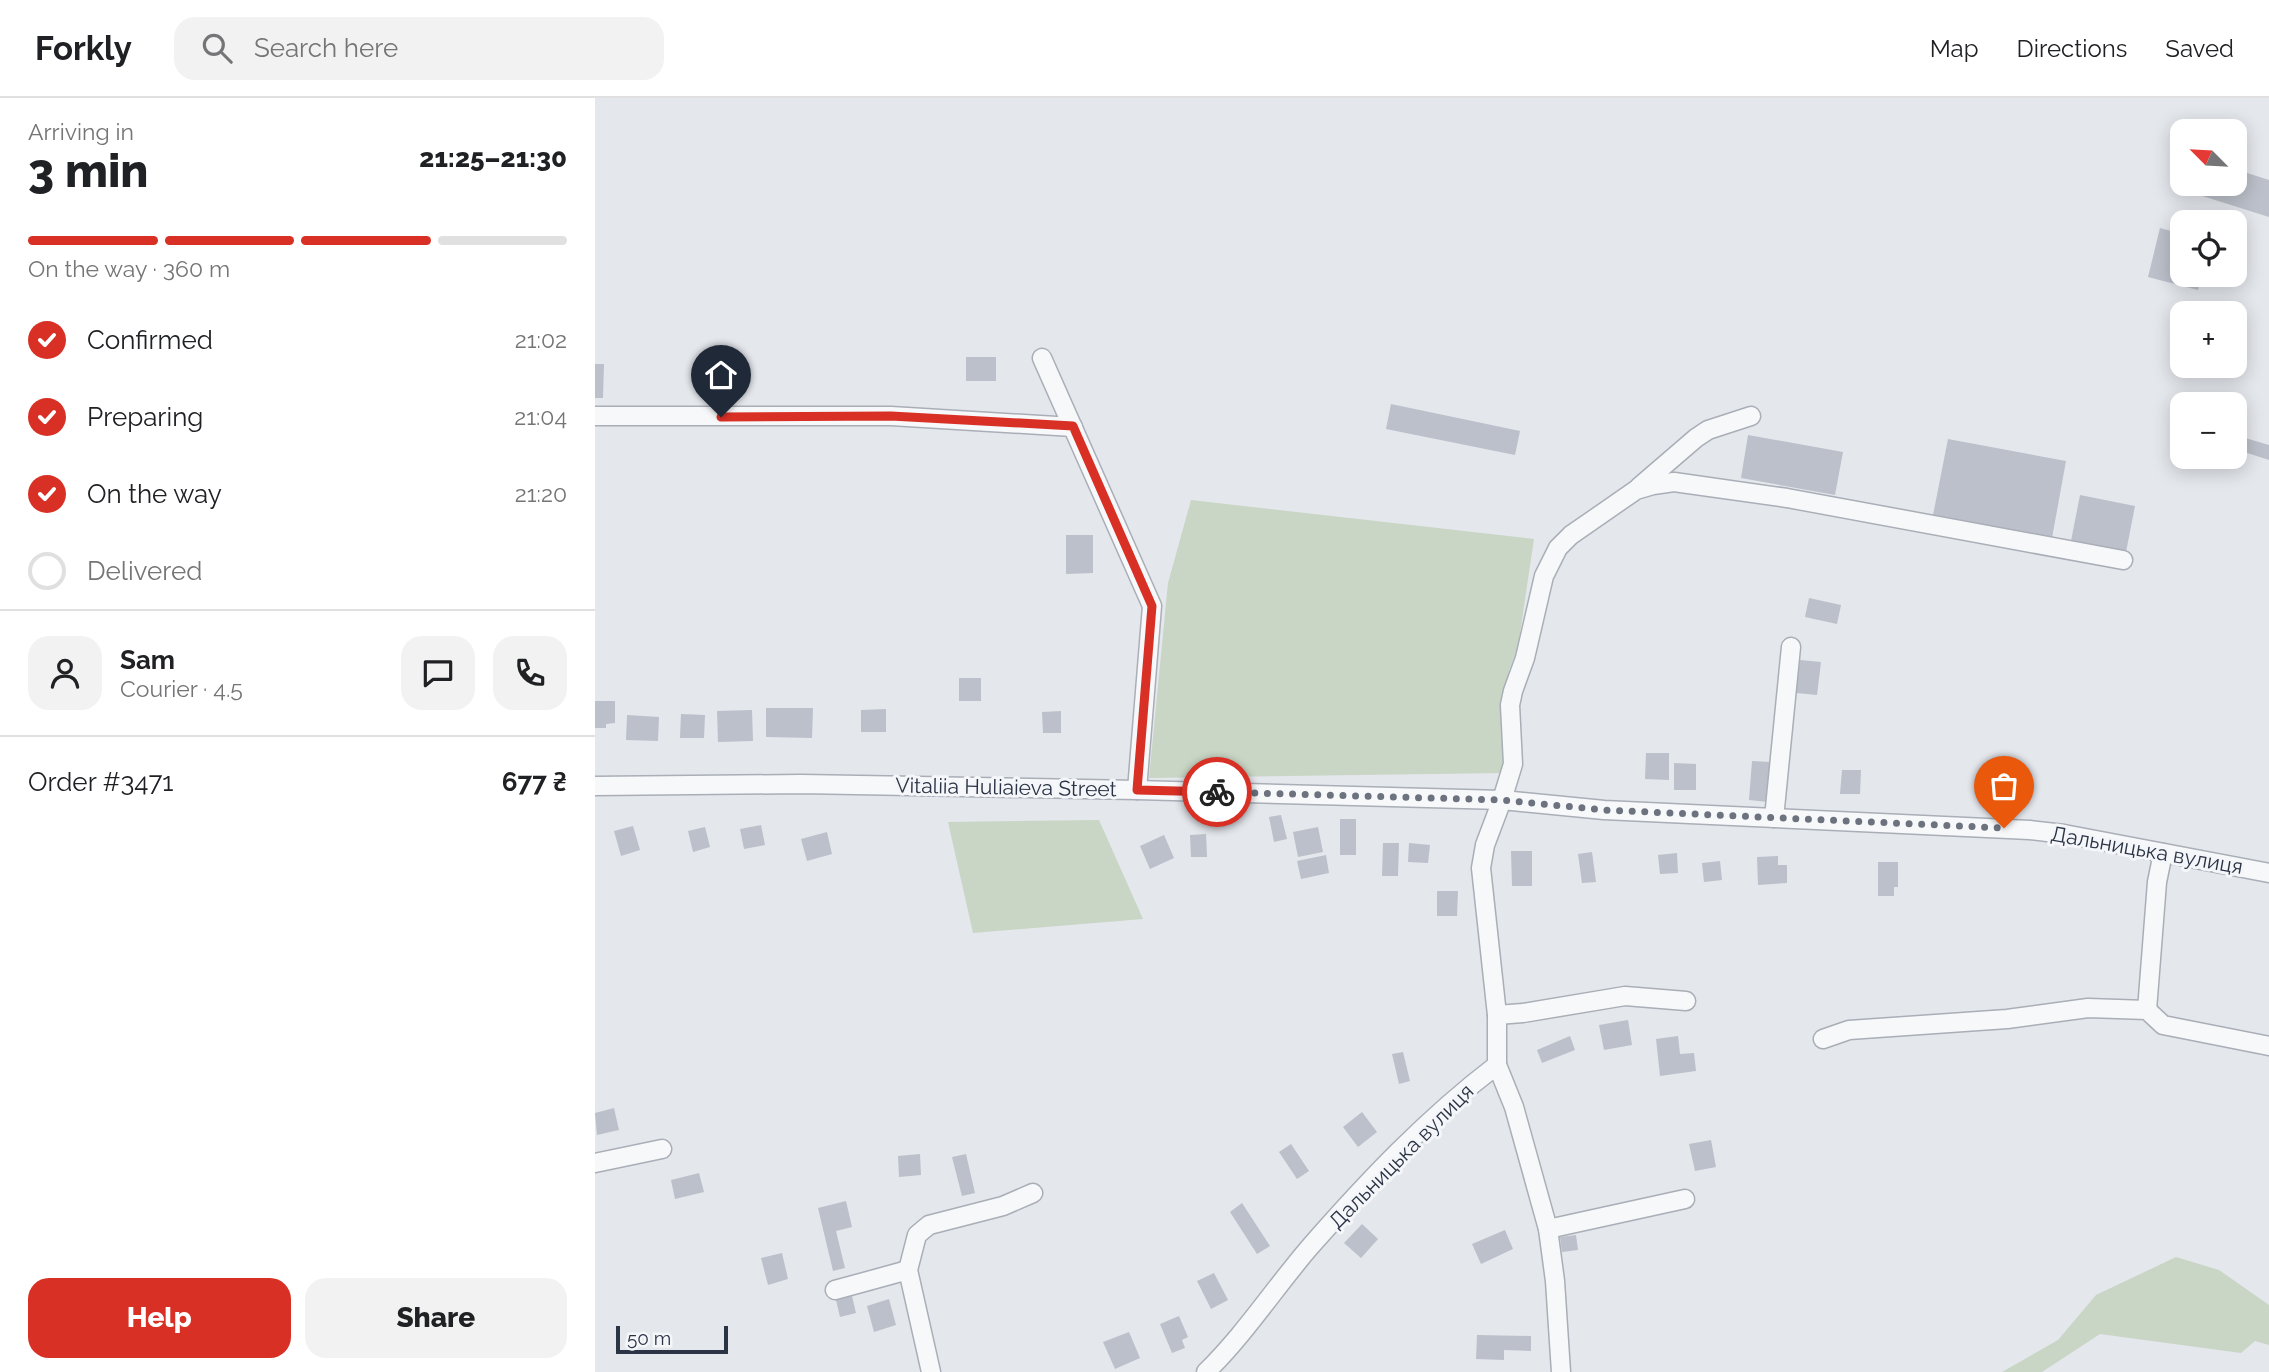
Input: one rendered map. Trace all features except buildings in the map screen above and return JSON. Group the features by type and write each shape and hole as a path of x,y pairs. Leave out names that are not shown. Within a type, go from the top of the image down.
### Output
{"street":[{"path":"1042,358 1152,606 1137,790"},
{"path":"595,416 891,416 1073,426"},
{"path":"1561,1372 1555,1282 1548,1229 1514,1107 1497,1065 1497,1015 1481,867 1485,845 1513,764 1510,705 1525,658 1544,576 1558,548 1571,535 1636,490 1708,430 1751,416"},
{"path":"1636,490 1674,482 1787,498 2123,560"},
{"path":"1774,818 1791,647"},
{"name":"Vitaliia Huliaieva Street","path":"595,786 801,783 1502,800"},
{"name":"Дальницька вулиця","path":"1502,800 1604,810 2030,830 2269,873"},
{"path":"2147,1010 2157,882 2163,853"},
{"path":"1497,1015 1625,996 1686,1001"},
{"path":"1823,1039 1849,1030 2007,1019 2088,1007 2147,1010 2164,1025 2269,1046"},
{"name":"Дальницька вулиця","path":"1206,1372 1309,1249 1377,1175 1426,1125 1497,1065"},
{"path":"595,1163 662,1149"},
{"path":"931,1372 908,1270 914,1243 929,1225 1003,1206 1033,1192"},
{"path":"1548,1229 1685,1199"},
{"path":"835,1290 908,1270"}],"green space":[{"path":"1191,500 1534,539 1518,647 1509,670 1502,711 1504,773 1149,778 1168,583"},
{"path":"1099,820 1143,919 973,933 948,822"},
{"path":"2176,1257 2219,1270 2269,1305 2269,1345 2255,1341 2241,1353 2100,1334 2042,1372 2002,1372 2058,1340 2096,1295"}],"way so far":[{"path":"1217,792 1502,800 1604,810 2004,828"}],"route":[{"path":"721,417 891,416 1073,426 1152,606 1137,790 1217,792"}]}
